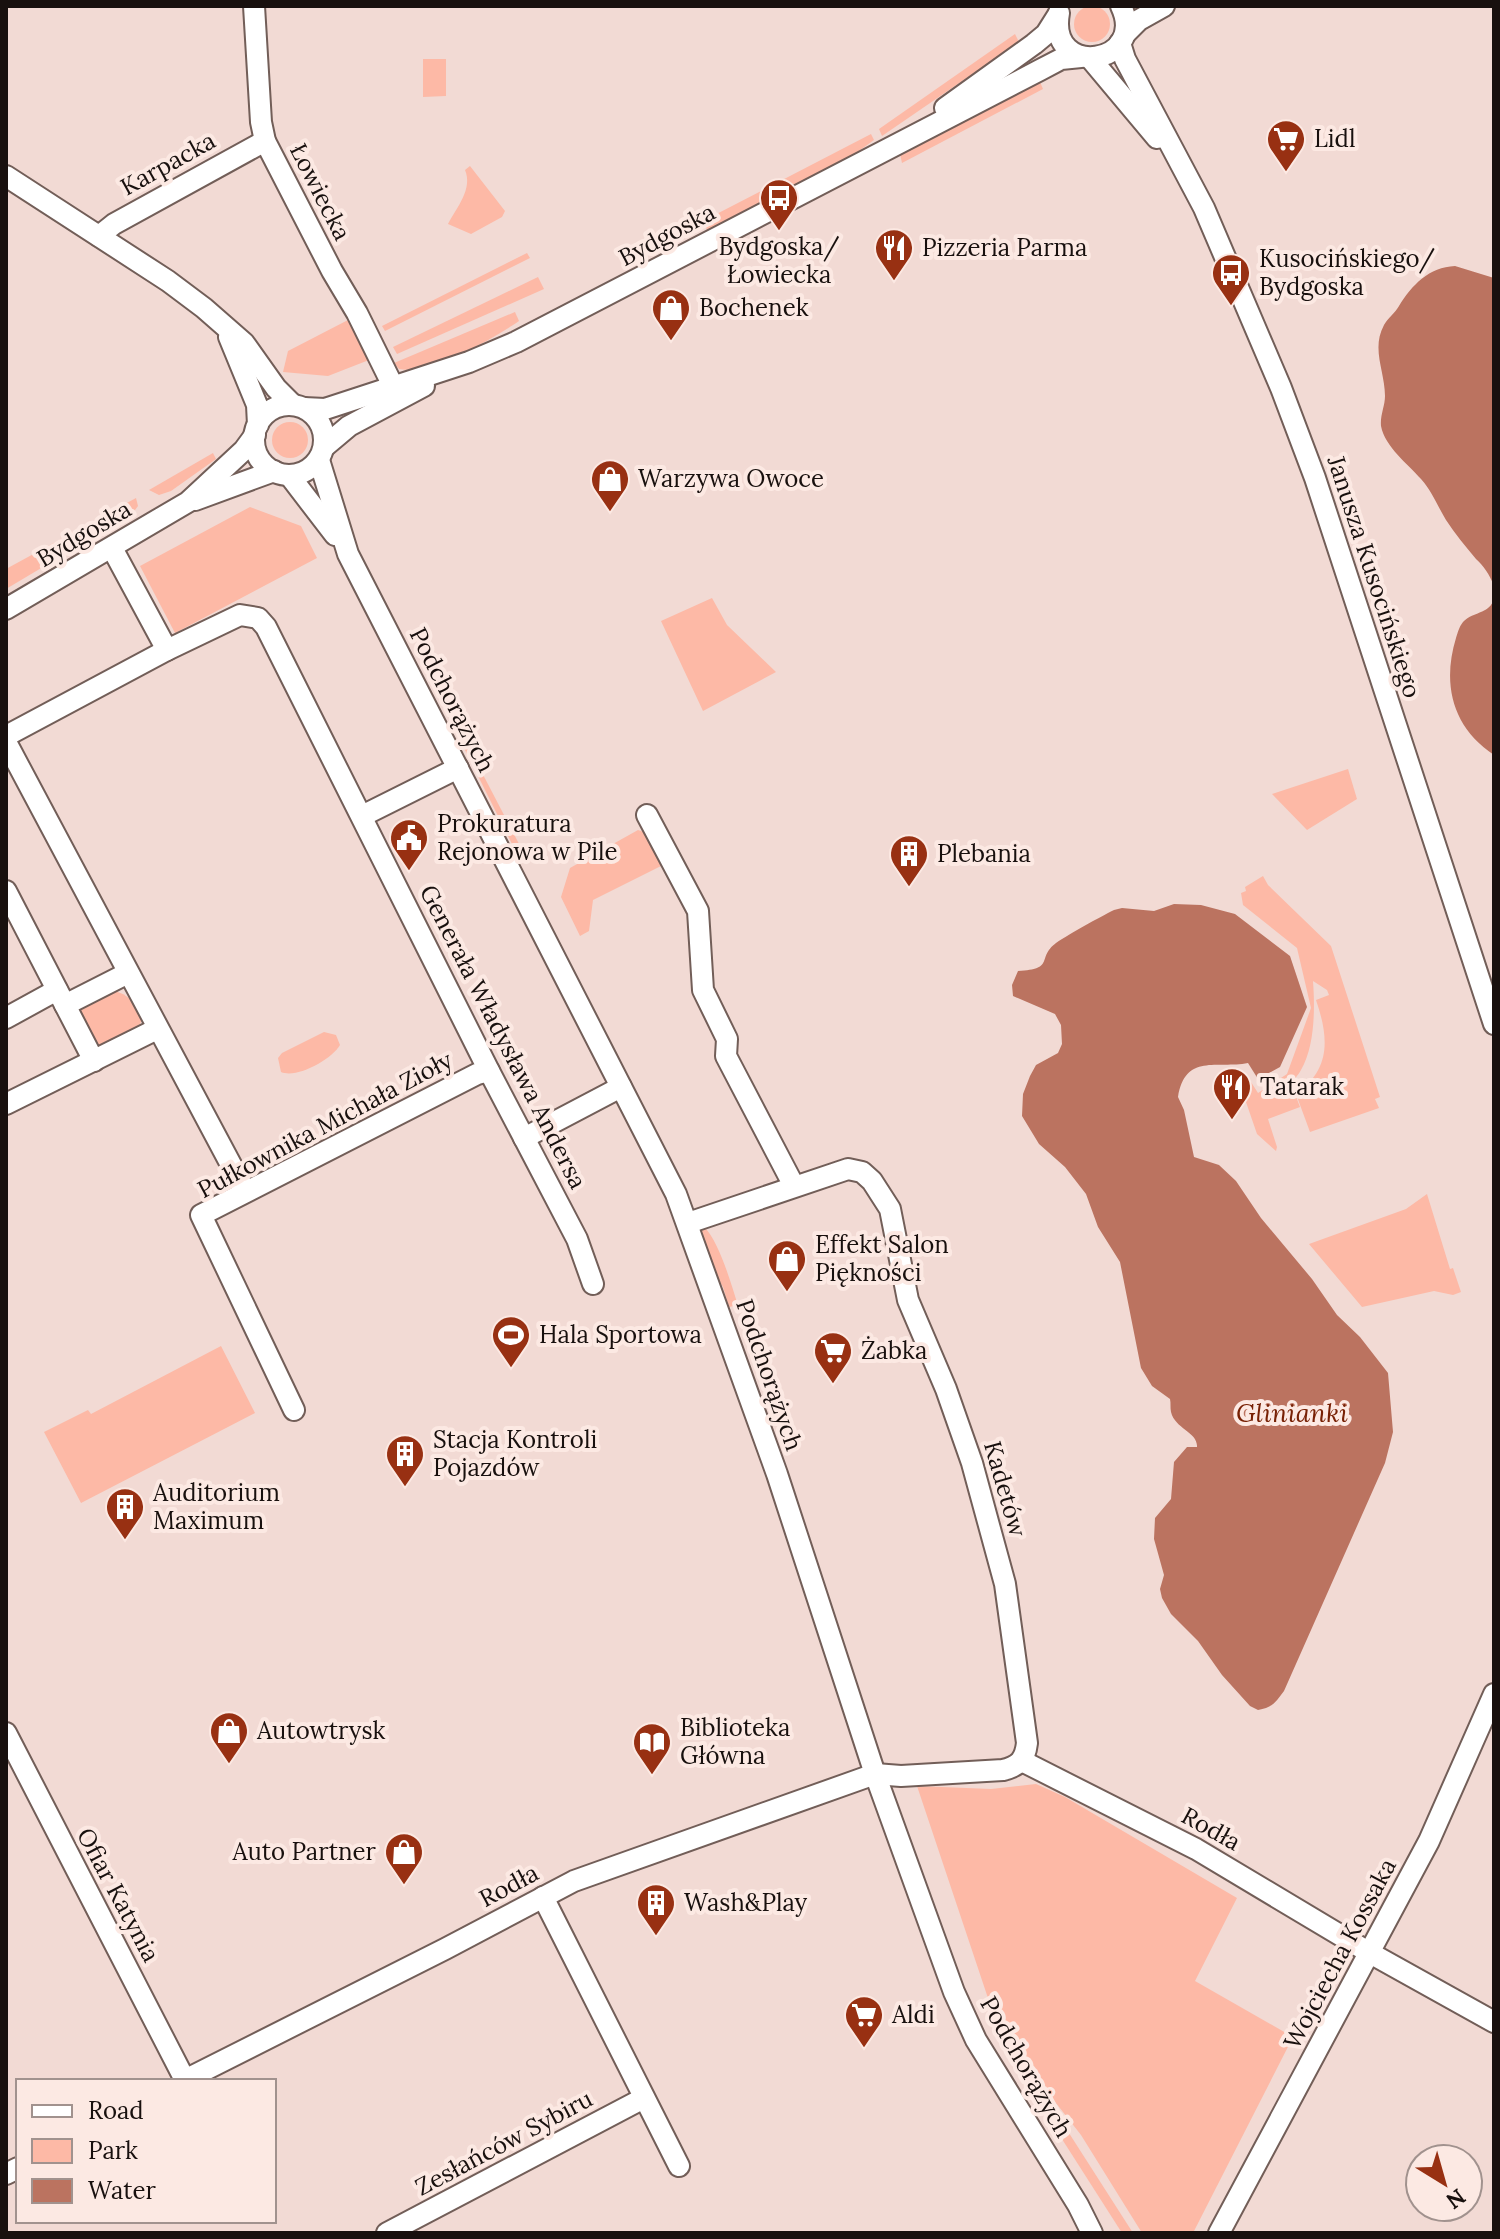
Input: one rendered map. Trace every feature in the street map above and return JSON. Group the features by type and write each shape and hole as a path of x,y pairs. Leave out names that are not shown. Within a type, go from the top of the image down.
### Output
{"street":[{"name":"Łowiecka","path":"254,6 261,122 265,141 393,386"},
{"name":"Janusza Kusocińskiego","path":"1121,6 1126,16 1122,38 1125,59 1204,208 1234,273 1306,453 1494,1024"},
{"path":"1122,38 1139,20 1164,6"},
{"name":"Janusza Kusocińskiego","path":"1060,10 1057,25 1062,42 1086,57 1176,158"},
{"name":"Bydgoska","path":"886,149 1029,48 1046,34 1060,10"},
{"name":"Bydgoska","path":"321,454 337,434 469,362 516,342 1061,59 1107,55 1122,38"},
{"name":"Karpacka","path":"99,236 114,224 265,141"},
{"path":"6,176 168,281 224,326 244,343 276,388 319,421 324,438 321,454 307,470 281,473 258,456 257,405 224,326"},
{"name":"Bydgoska","path":"298,407 325,409 469,362"},
{"path":"256,430 272,409 298,407"},
{"name":"Bydgoska","path":"6,609 188,502 244,450 256,430"},
{"name":"Podchorążych","path":"321,454 348,554"},
{"name":"Bydgoska","path":"188,502 281,473"},
{"name":"Podchorążych","path":"281,473 309,499 348,554 688,1223 777,1474 875,1774 963,2013 976,2040 1078,2205 1092,2233"},
{"path":"112,548 167,650"},
{"name":"Generała Władysława Andersa","path":"6,739 167,650 240,615 258,618 266,627 577,1239 593,1284"},
{"path":"6,739 245,1191"},
{"path":"362,816 458,768"},
{"path":"647,815 698,911 703,990 727,1039 726,1056 794,1186"},
{"path":"6,891 94,1061"},
{"path":"6,1018 128,973"},
{"path":"6,1104 157,1029"},
{"name":"Pułkownika Michała Zioły","path":"294,1410 201,1215 477,1074 489,1071"},
{"path":"524,1138 621,1087"},
{"name":"Kadetów","path":"688,1223 854,1169 872,1181 890,1209 908,1300 949,1396 972,1463 1005,1584 1027,1743 1022,1761"},
{"name":"Wojciecha Kossaka","path":"1219,2233 1443,1813 1494,1694"},
{"name":"Ofiar Katynia","path":"6,1733 183,2079"},
{"path":"875,1774 901,1776 1003,1770 1022,1761"},
{"name":"Rodła","path":"1022,1761 1196,1849 1370,1953 1494,2022"},
{"name":"Rodła","path":"188,2079 574,1881 875,1774"},
{"path":"543,1897 679,2166"},
{"name":"Zesłańców Sybiru","path":"387,2233 644,2098"}],"green space":[{"path":"1092,6 1104,12 1110,24 1104,36 1092,42 1080,36 1074,24 1080,12"},
{"path":"1015,34 1019,42 882,136 879,129"},
{"path":"423,59 446,59 446,96 423,97"},
{"path":"1040,82 1043,89 902,163 900,154"},
{"path":"871,134 874,140 852,156 708,232 703,221"},
{"path":"470,166 505,211 502,217 471,234 448,224 466,191 465,170"},
{"path":"527,253 530,258 385,331 382,326"},
{"path":"538,277 544,289 397,354 393,347"},
{"path":"515,312 519,321 461,354 427,367 399,369 394,363"},
{"path":"348,320 369,360 328,376 283,372 288,351"},
{"path":"290,422 303,427 308,440 303,453 290,458 277,453 272,440 277,427"},
{"path":"213,453 216,459 171,491 159,495 149,490"},
{"path":"136,498 138,506 132,514 6,589 6,569"},
{"path":"250,507 301,526 317,558 175,633 140,566"},
{"path":"712,598 727,625 776,672 703,711 661,621"},
{"path":"460,733 529,863 518,856 463,746"},
{"path":"1348,769 1357,799 1307,830 1272,794"},
{"path":"638,830 650,834 665,864 593,900 589,931 580,936 561,897 570,868"},
{"path":"1263,876 1268,885 1331,946 1380,1097 1375,1099 1379,1108 1310,1132 1296,1094 1316,1074 1321,1063 1325,1040 1316,1000 1329,995 1327,990 1313,981 1314,1015 1306,1060 1299,1074 1278,1093 1295,1094 1300,1107 1268,1119 1276,1151 1257,1134 1236,1073 1251,1082 1258,1093 1287,1074 1311,1008 1297,948 1243,905 1241,893 1246,891 1245,887"},
{"path":"109,990 129,999 143,1017 137,1031 98,1048 80,1013 85,1002"},
{"path":"324,1032 336,1035 340,1045 336,1050 322,1062 305,1070 281,1072 278,1058 282,1053"},
{"path":"1427,1194 1450,1269 1453,1268 1461,1292 1453,1295 1434,1291 1362,1307 1309,1244 1406,1209"},
{"path":"703,1226 719,1252 738,1305 729,1307 723,1287 713,1271 699,1231"},
{"path":"221,1346 255,1413 81,1503 44,1432 88,1410 91,1414"},
{"path":"1036,1784 1065,1797 1237,1898 1195,1981 1293,2037 1193,2233 1142,2233 1081,2135 1002,2034 917,1786 991,1789"},
{"path":"1030,2089 1067,2130 1133,2233 1122,2233"}],"water":[{"path":"1455,266 1494,278 1494,593 1486,570 1449,525 1425,484 1392,448 1381,426 1385,396 1379,343 1384,325 1422,278"},
{"path":"1494,595 1494,755 1468,731 1460,718 1454,703 1450,672 1460,626 1489,607"},
{"name":"Glinianki","path":"1174,904 1201,905 1235,914 1290,956 1307,1007 1280,1067 1258,1079 1248,1063 1204,1066 1188,1074 1178,1097 1184,1110 1194,1157 1219,1165 1236,1181 1337,1315 1360,1337 1388,1373 1393,1432 1385,1463 1284,1691 1273,1704 1258,1710 1250,1706 1222,1675 1198,1641 1171,1614 1162,1598 1160,1589 1164,1575 1154,1539 1155,1518 1171,1499 1174,1462 1187,1447 1197,1447 1196,1442 1173,1418 1170,1399 1152,1386 1141,1368 1120,1262 1098,1227 1086,1194 1065,1167 1039,1144 1022,1116 1023,1094 1036,1065 1058,1053 1062,1044 1061,1025 1055,1014 1013,996 1012,985 1018,971 1037,968 1056,943 1114,910 1154,911"}],"place":[{"name":"Lidl","path":"1286,173"},
{"name":"Bydgoska/ Łowiecka","path":"779,232"},
{"name":"Pizzeria Parma","path":"894,282"},
{"name":"Kusocińskiego/ Bydgoska","path":"1231,307"},
{"name":"Bochenek","path":"671,342"},
{"name":"Warzywa Owoce","path":"610,513"},
{"name":"Prokuratura Rejonowa w Pile","path":"409,872"},
{"name":"Plebania","path":"909,888"},
{"name":"Tatarak","path":"1232,1121"},
{"name":"Effekt Salon Piękności","path":"787,1293"},
{"name":"Hala Sportowa","path":"511,1369"},
{"name":"Żabka","path":"833,1385"},
{"name":"Stacja Kontroli Pojazdów","path":"405,1488"},
{"name":"Auditorium Maximum","path":"125,1541"},
{"name":"Autowtrysk","path":"229,1765"},
{"name":"Biblioteka Główna","path":"652,1776"},
{"name":"Auto Partner","path":"404,1886"},
{"name":"Wash&Play","path":"656,1937"},
{"name":"Aldi","path":"864,2049"}]}
